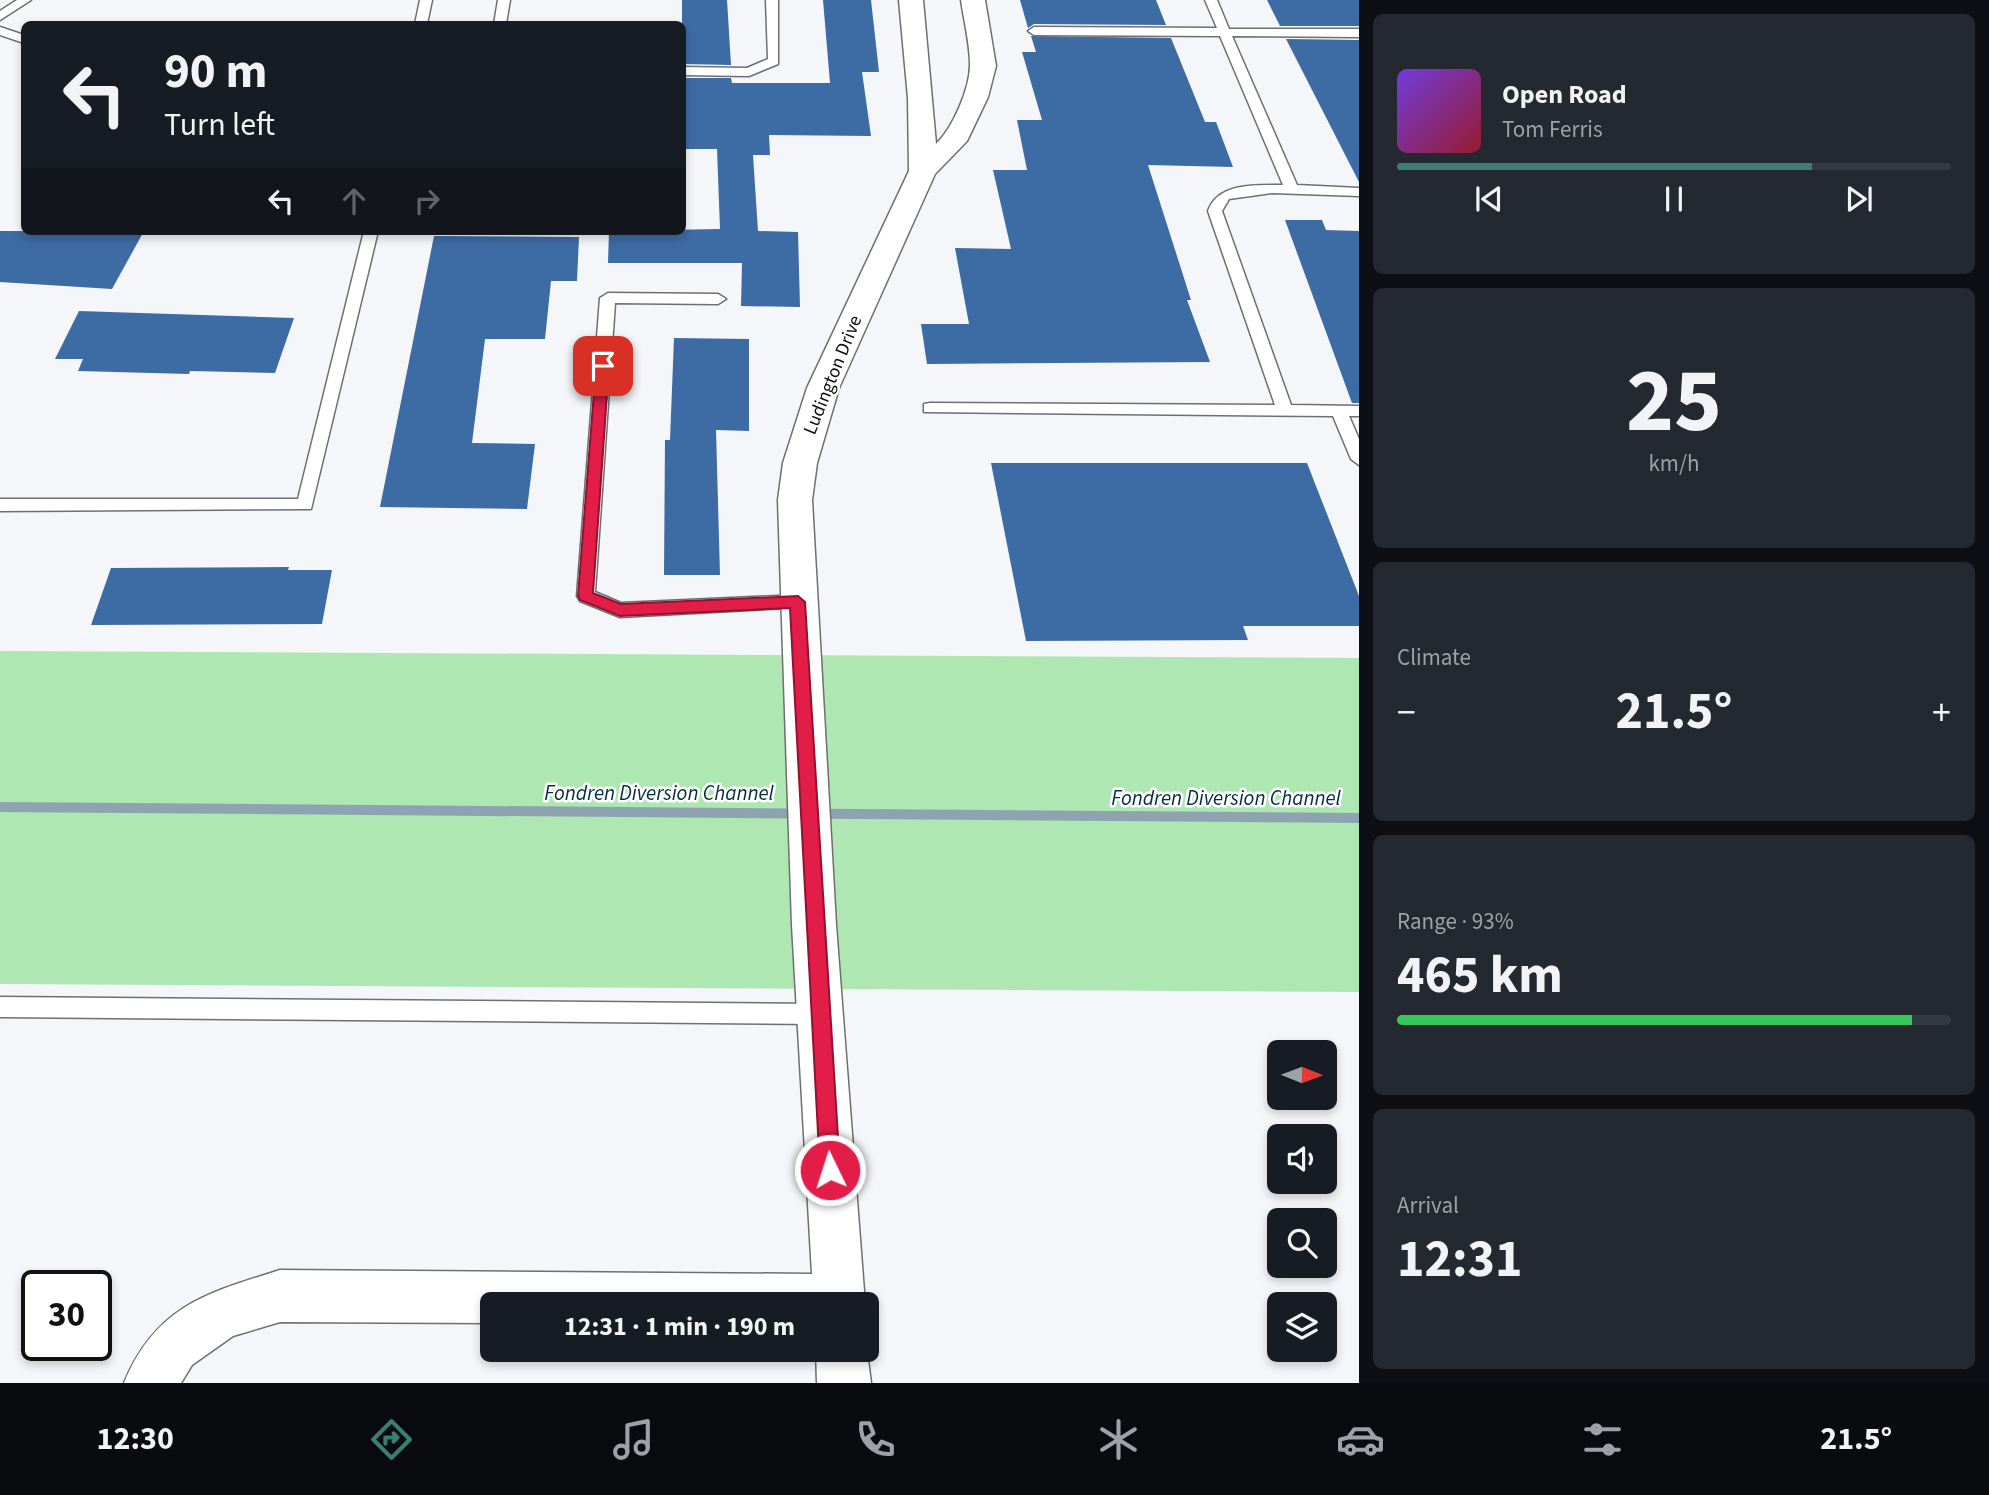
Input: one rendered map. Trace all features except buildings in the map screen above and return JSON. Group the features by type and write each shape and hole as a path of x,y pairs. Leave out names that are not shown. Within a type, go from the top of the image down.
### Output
{"street":[{"name":"Ludington Drive","path":"911,0 920,86 923,171"},
{"name":"Ludington Drive","path":"838,1292 814,925 795,500 809,427 823,388 923,171 954,141 975,97 984,66 973,0"},
{"path":"151,1383 174,1347 219,1315 280,1296 480,1304"},
{"name":"Ludington Drive","path":"843,1362 844,1383"}],"lane":[{"path":"0,16 25,0"},
{"path":"422,21 426,0"},
{"path":"500,21 504,0"},
{"path":"686,71 749,72 774,61 772,0"},
{"path":"1211,0 1292,191"},
{"path":"0,31 21,38"},
{"path":"1034,31 1359,33"},
{"path":"1285,410 1215,211 1219,201 1228,194 1359,192"},
{"path":"0,505 305,505 370,235"},
{"path":"718,299 608,298 586,596 620,610 798,602"},
{"path":"930,408 1359,411"},
{"path":"1339,411 1359,459"},
{"path":"0,1007 820,1014"}],"green space":[{"path":"0,651 1359,658 1359,992 0,984"}],"waterway":[{"name":"Fondren Diversion Channel","path":"0,807 1359,818"}],"route":[{"path":"603,366 586,596 620,610 798,602 814,925 830,1170"}]}
